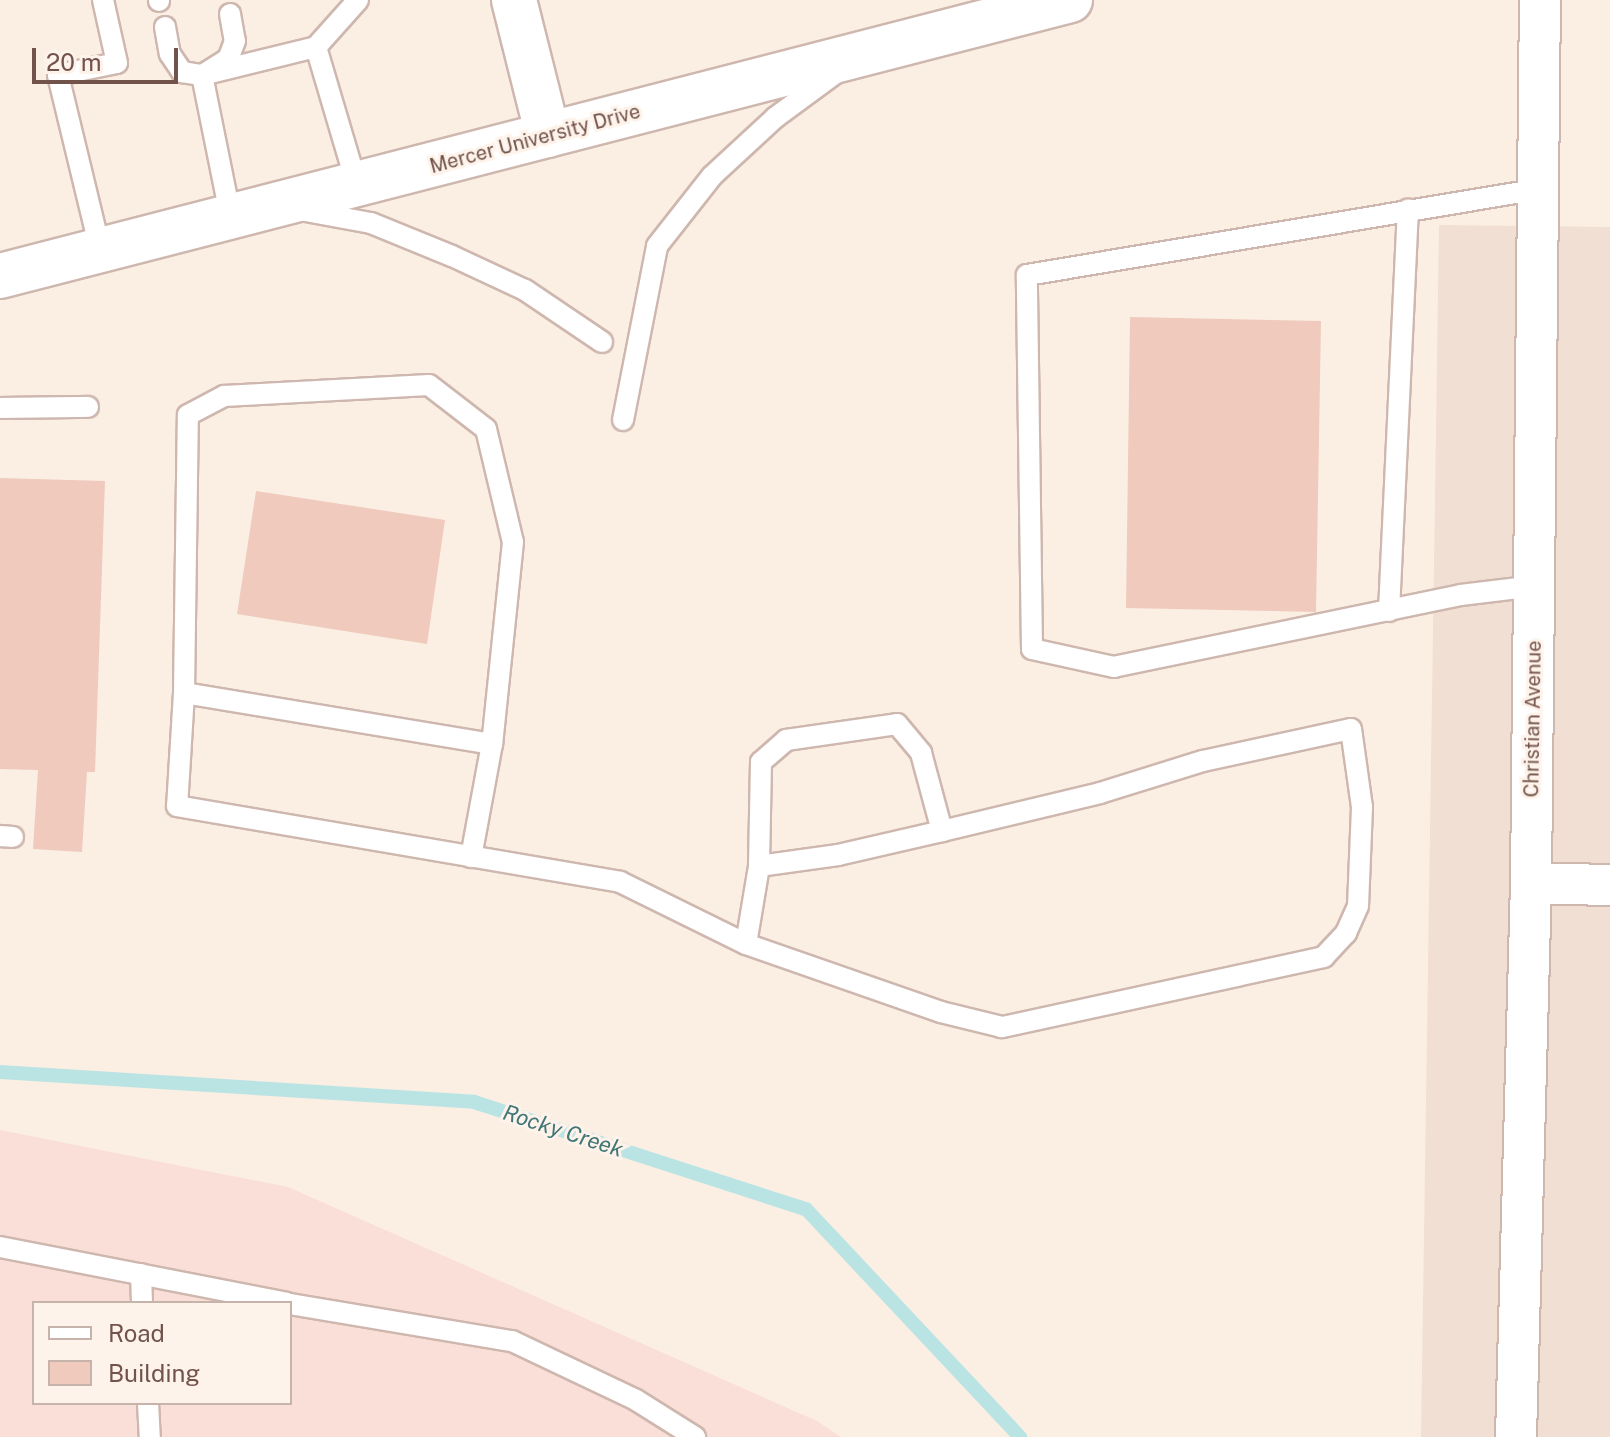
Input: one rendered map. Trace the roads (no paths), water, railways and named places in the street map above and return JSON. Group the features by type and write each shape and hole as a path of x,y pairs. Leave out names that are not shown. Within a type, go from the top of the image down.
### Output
{"main road":[{"path":"514,0 548,135"},
{"name":"Mercer University Drive","path":"0,276 101,253 867,51 958,20 1070,0"}],"street":[{"name":"Christian Avenue","path":"1516,1437 1531,883 1540,0"},
{"path":"1531,883 1610,885"}],"lane":[{"path":"101,253 58,75 117,63 103,0"},
{"path":"165,27 170,54 182,72 202,75 316,47 358,0"},
{"path":"202,75 228,59 235,41 230,14"},
{"path":"316,47 357,185"},
{"path":"623,420 657,246 712,176 776,117 867,51"},
{"path":"202,75 231,219"},
{"path":"1535,586 1389,611 1114,667 1032,649 1027,275 1539,189"},
{"path":"277,206 371,223 452,256 525,290 602,342"},
{"path":"1389,611 1408,209"},
{"path":"471,857 492,744 513,542 486,429 429,385 224,396 188,415 184,693 177,806 471,857 620,882 746,944 1002,1027 1324,957 1346,933 1358,906 1362,807 1351,729 1203,761 1100,793 942,831 838,855 759,866"},
{"path":"0,408 88,407"},
{"path":"184,693 492,744"},
{"path":"746,944 759,866 761,762 786,740 897,724 921,753 942,831"},
{"path":"0,1247 278,1301"},
{"path":"141,1274 142,1301"},
{"path":"292,1304 512,1341 636,1400 695,1437"},
{"path":"148,1405 150,1437"}],"waterway":[{"name":"Rocky Creek","path":"0,1072 474,1102 806,1209 1020,1437"}]}
